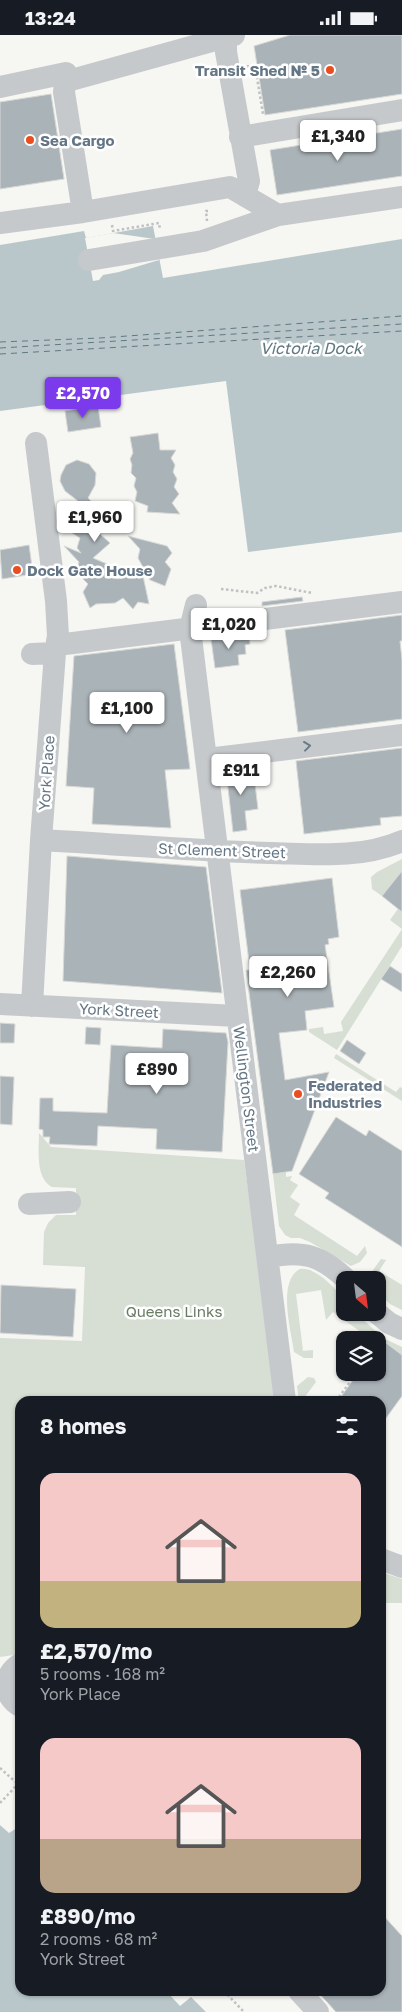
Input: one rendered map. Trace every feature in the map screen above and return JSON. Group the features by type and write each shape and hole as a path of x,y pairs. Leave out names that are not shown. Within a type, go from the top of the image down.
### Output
{"street":[{"path":"64,82 230,36 226,52 249,181 245,196"},
{"path":"0,87 66,73 64,82 83,212"},
{"path":"240,137 402,110"},
{"path":"0,223 83,212 230,187 278,215"},
{"path":"89,260 203,241 278,215 402,197"},
{"name":"York Place","path":"32,1005 41,841 56,649 56,601 36,443"},
{"path":"32,654 190,629 402,602"},
{"path":"190,629 196,605"},
{"name":"Wellington Street","path":"190,629 284,1396"},
{"path":"207,759 402,735"},
{"name":"St Clement Street","path":"41,841 218,852 357,854 379,850 402,841"},
{"name":"York Street","path":"0,1004 237,1016"},
{"path":"29,1203 70,1202"},
{"path":"268,1257 293,1253 310,1255 336,1271"},
{"path":"386,1320 402,1329"},
{"path":"11,1699 7,1691 7,1681 13,1665"},
{"path":"303,1996 318,2012"}],"path":[{"path":"247,61 248,67 255,66 264,119"},
{"path":"208,226 206,211 214,210"},
{"path":"112,224 113,231 159,223 161,235"},
{"path":"221,589 257,593 265,588 276,586 313,593"},
{"path":"340,1396 351,1381"},
{"path":"0,1768 15,1781"},
{"path":"0,1803 15,1789"},
{"path":"229,1996 244,2012"}],"green space":[{"path":"402,859 402,871 382,896 372,889 371,877"},
{"path":"400,906 402,907 402,929 390,920"},
{"path":"402,929 402,946 337,1050 309,1032 309,1029 323,1027 324,1034 343,1031 341,1022"},
{"path":"336,1054 396,1092 400,1087 402,1088 402,1101 334,1058"},
{"name":"Queens Links","path":"39,1133 51,1147 244,1160 277,1396 15,1396 15,1655 0,1657 0,1338 82,1341 85,1267 43,1265 44,1232 48,1223 56,1215 76,1215 76,1188 52,1187 47,1183 40,1170"},
{"path":"286,1172 286,1177 292,1176 290,1180 298,1185 290,1197 300,1204 294,1215 357,1256 365,1246 367,1253 360,1262 351,1266 310,1242 285,1235 279,1226 273,1174"},
{"path":"381,1259 386,1260 379,1271 372,1271"},
{"path":"300,1269 313,1271 336,1290 336,1314 333,1312 326,1320 321,1290 296,1294 303,1351 313,1350 313,1358 304,1358 294,1352 287,1307 289,1284 293,1275"},
{"path":"386,1275 402,1285 402,1310 386,1300"},
{"path":"346,1321 365,1321 375,1331 359,1331"},
{"path":"386,1339 402,1347 402,1355 386,1343"},
{"path":"308,1377 314,1378 316,1382 306,1396 298,1396 297,1386"},
{"path":"386,1574 402,1579 402,1603 386,1603"}],"water":[{"name":"Victoria Dock","path":"153,226 163,278 402,239 402,532 248,552 226,381 0,411 0,245 84,231 86,238"},
{"path":"0,1825 9,1833 15,1829 15,1996 171,1996 180,2006 191,1997 206,2012 0,2012"}],"pier":[{"path":"113,233 155,239 159,260 103,275 99,280 93,281 85,238"}],"building":[{"name":"Transit Shed № 5","path":"290,35 402,35 402,94 265,115 254,46"},
{"name":"Sea Cargo","path":"51,94 64,179 0,189 0,102"},
{"path":"402,129 402,176 277,195 270,150"},
{"path":"98,406 101,427 68,432 65,411"},
{"path":"158,433 160,450 176,450 171,458 175,465 173,472 177,479 174,487 179,494 172,503 180,514 147,512 148,506 135,501 137,492 134,486 136,478 131,473 132,465 130,459 133,453 130,437"},
{"path":"77,460 89,464 96,473 95,485 88,498 100,510 103,521 100,534 110,543 93,558 114,567 117,579 129,576 143,576 149,604 138,602 133,609 123,598 115,603 96,604 90,608 83,592 88,584 81,577 82,568 76,574 79,562 64,546 81,553 77,548 80,538 72,533 67,522 69,511 78,501 65,491 60,481 66,465"},
{"path":"128,536 167,546 172,553 165,562 171,569 165,586 150,580 138,558 140,549"},
{"name":"Dock Gate House","path":"29,545 33,574 2,579 0,550"},
{"path":"302,597 303,601 262,606 262,602"},
{"path":"402,615 402,641 400,641 402,660 402,719 298,732 285,630"},
{"path":"249,634 250,644 245,645 246,654 238,655 239,665 215,668 211,639"},
{"path":"174,644 190,769 165,770 171,828 92,824 94,788 66,786 74,656"},
{"path":"402,748 402,816 380,818 381,825 304,834 296,761"},
{"path":"253,767 258,809 245,811 247,830 233,832 226,770"},
{"path":"67,856 206,867 222,993 63,981"},
{"path":"402,871 402,912 382,896"},
{"path":"332,878 339,937 328,939 329,944 325,945 334,1007 305,1011 307,1030 279,1033 285,1080 329,1072 292,1171 273,1174 246,970 250,970 240,890"},
{"path":"390,966 402,974 402,992 381,979"},
{"path":"0,1023 15,1024 14,1043 0,1043"},
{"path":"86,1027 101,1028 100,1045 85,1044"},
{"path":"163,1029 226,1033 228,1042 222,1152 156,1149 157,1129 98,1126 97,1146 49,1144 50,1137 43,1137 43,1130 39,1129 40,1098 53,1098 53,1111 107,1113 111,1045 162,1048"},
{"path":"347,1040 366,1053 359,1064 340,1051"},
{"path":"0,1076 14,1077 12,1125 0,1124"},
{"path":"336,1117 366,1136 369,1130 402,1151 402,1247 325,1198 329,1193 299,1174"},
{"path":"1,1285 76,1289 73,1337 0,1333"},
{"path":"386,1343 402,1355 402,1396 386,1418 386,1396 342,1396 352,1381 386,1381"},
{"path":"386,1918 402,1936 402,2012 336,2012 322,1996 386,1996"}],"ferry route":[{"path":"0,342 100,338 402,316"},
{"path":"0,348 402,324"},
{"path":"0,354 402,331"}],"place":[{"name":"Transit Shed № 5","path":"330,70"},
{"name":"Sea Cargo","path":"30,140"},
{"name":"Dock Gate House","path":"17,570"},
{"name":"Federated Industries","path":"298,1094"}]}
